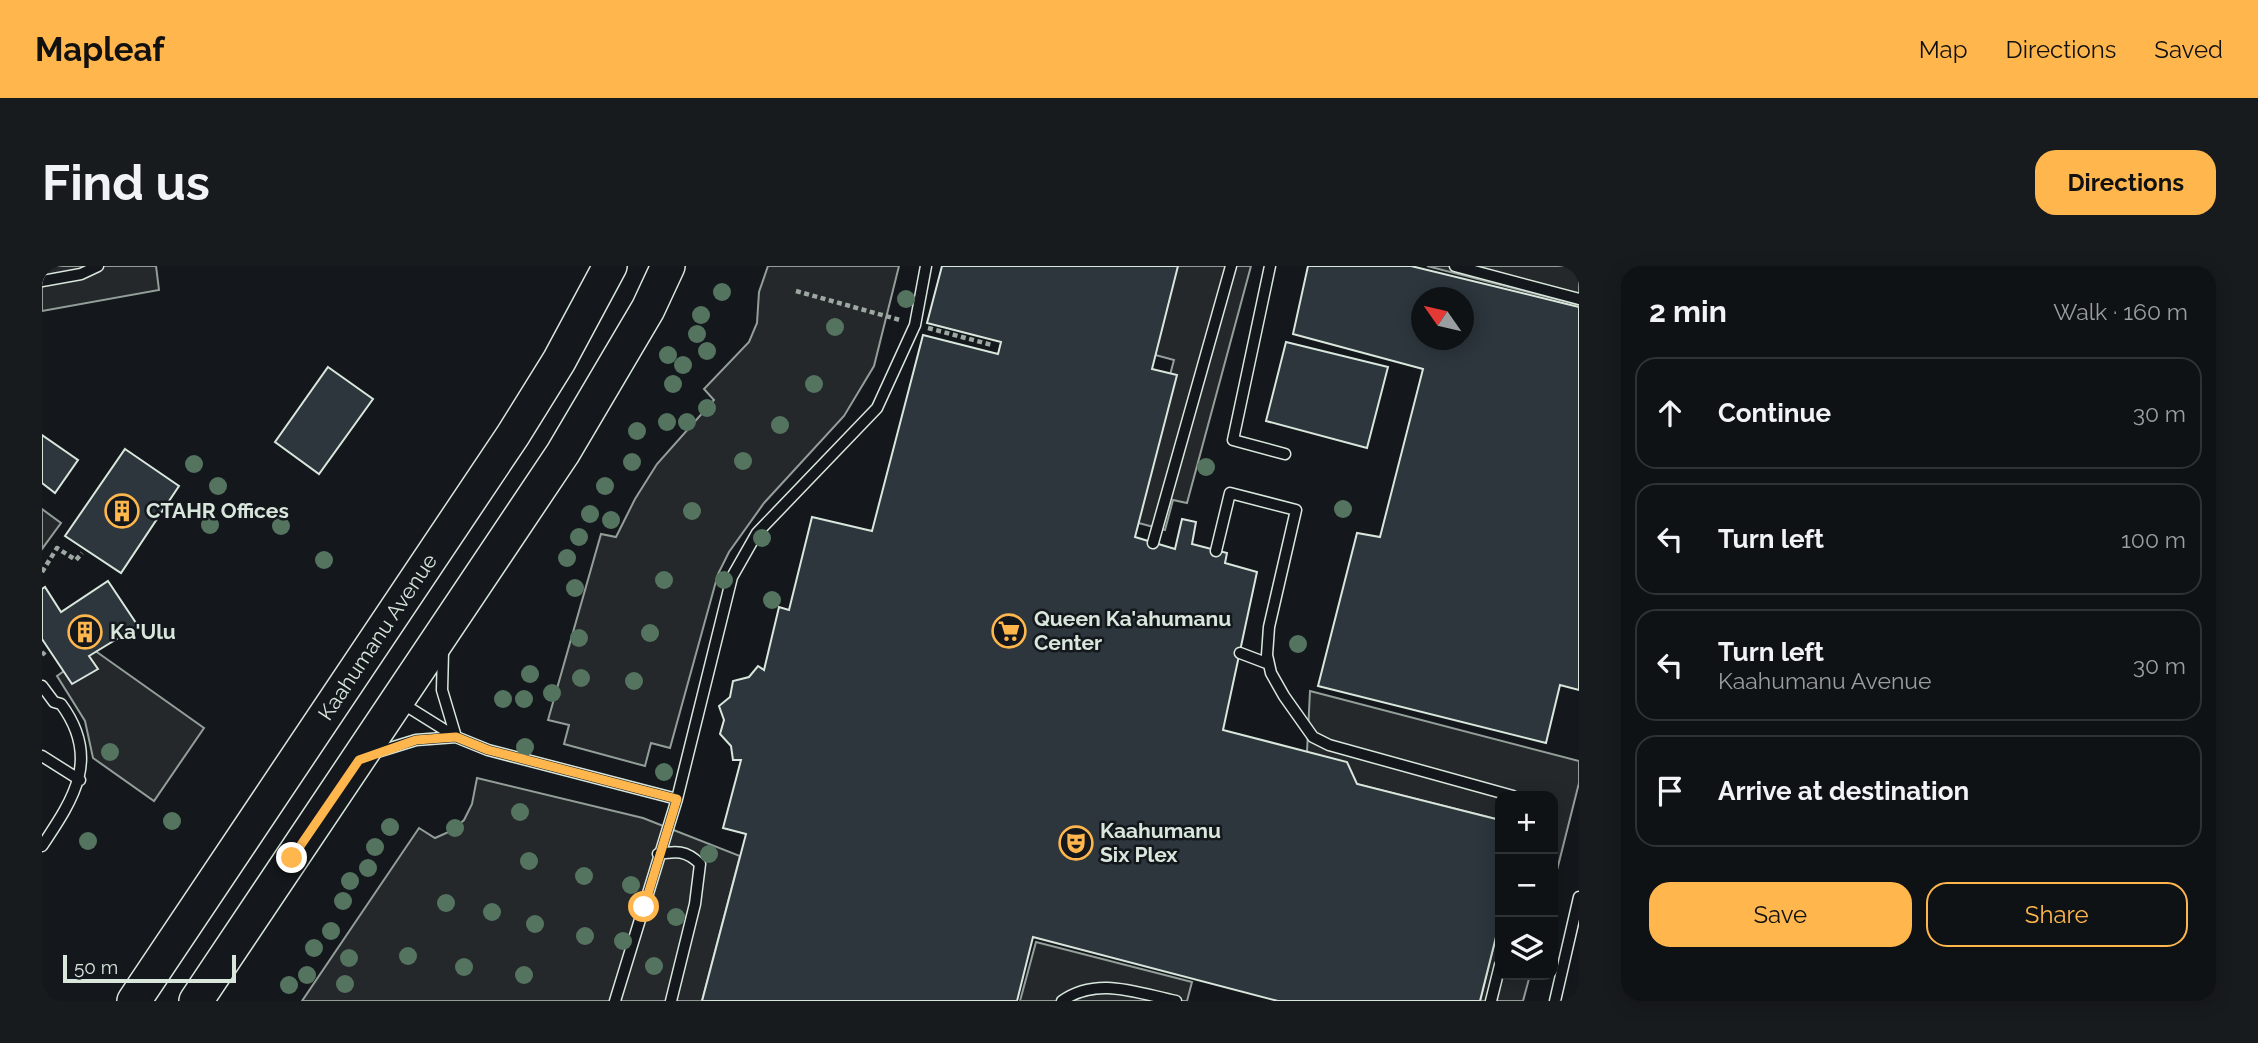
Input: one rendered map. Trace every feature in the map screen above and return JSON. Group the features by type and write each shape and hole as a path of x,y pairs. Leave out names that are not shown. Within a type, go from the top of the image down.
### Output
{"main road":[{"name":"Kaahumanu Avenue","path":"134,1001 513,435 559,361 610,266"},
{"path":"196,1001 563,453 648,309 668,266"},
{"path":"355,673 399,701"}],"lane":[{"path":"42,281 81,274 98,266"},
{"path":"615,1001 677,799 738,561 757,533 871,416 915,325 926,266"},
{"path":"1153,543 1231,266"},
{"path":"1270,266 1233,440 1285,454"},
{"path":"1455,266 1579,299"},
{"path":"1216,551 1230,493 1296,510 1267,636 1269,664 1284,696 1313,737 1329,745 1495,791"},
{"path":"450,625 442,657 442,690 456,737"},
{"path":"1240,653 1269,664"},
{"path":"42,686 54,702 61,704 72,722 79,742 80,780 69,805 42,846"},
{"path":"399,701 456,737 488,750 677,799"},
{"path":"359,760 409,742 456,737"},
{"path":"42,756 80,780"},
{"path":"658,854 677,851 691,855 700,864 695,904 671,1001"},
{"path":"1555,1001 1579,897"},
{"path":"1491,1001 1496,980"},
{"path":"1062,1001 1082,990 1105,986 1176,1001"}],"path":[{"path":"796,291 992,345"},
{"path":"42,572 57,548 76,560 82,554"}],"shaded area":[{"path":"42,266 156,266 159,290 42,311"},
{"path":"768,266 899,266 874,366 844,416 764,503 729,552 718,574 670,748 651,743 645,766 564,744 569,725 548,720 601,534 616,537 657,464 714,400 704,389 749,342 757,323 759,292"},
{"path":"1171,266 1251,266 1187,503 1173,500 1165,530 1131,521 1174,360 1148,353"},
{"path":"1427,266 1579,266 1579,305"},
{"path":"42,509 61,523 42,549"},
{"path":"94,650 204,728 154,801 93,758 85,721 57,676"},
{"path":"1310,691 1579,761 1579,783 1558,866 1558,791 1495,791 1495,819 1357,784 1307,752"},
{"path":"477,778 643,818 740,856 702,1001 302,1001 419,828 435,838 451,831 464,820 472,804"},
{"path":"1495,941 1495,980 1529,980 1523,1001 1480,1001"},
{"path":"1036,942 1192,982 1187,1001 1020,1001"}],"building":[{"name":"Queen Ka'ahumanu Center","path":"942,266 1178,266 1152,369 1177,375 1135,537 1175,549 1182,519 1196,522 1192,544 1227,553 1225,563 1257,572 1223,730 1347,762 1357,784 1495,819 1495,941 1480,1001 1278,1001 1033,937 1017,1001 702,1001 746,834 723,828 741,760 733,760 731,746 720,734 724,720 719,706 730,697 733,681 749,677 758,666 764,670 779,607 789,610 812,517 872,531 923,335 998,354 1001,342 927,323"},
{"path":"1308,266 1411,266 1579,307 1579,690 1560,685 1546,743 1318,686 1357,533 1380,537 1423,369 1293,334"},
{"path":"1286,342 1388,367 1367,448 1266,421"},
{"path":"328,367 373,399 319,474 275,442"},
{"path":"42,435 78,460 55,493 42,483"},
{"name":"CTAHR Offices","path":"125,449 179,486 121,573 65,536"},
{"name":"Ka'Ulu","path":"108,581 138,626 89,656 98,669 72,684 42,639 42,589 45,587 61,612"}],"place":[{"name":"CTAHR Offices","path":"122,511"},
{"name":"Queen Ka'ahumanu Center","path":"1009,631"},
{"name":"Ka'Ulu","path":"85,632"},
{"name":"Kaahumanu Six Plex","path":"1076,843"}],"route":[{"path":"292,858 359,760 377,751 409,742 456,737 488,750 677,799 644,907"}]}
